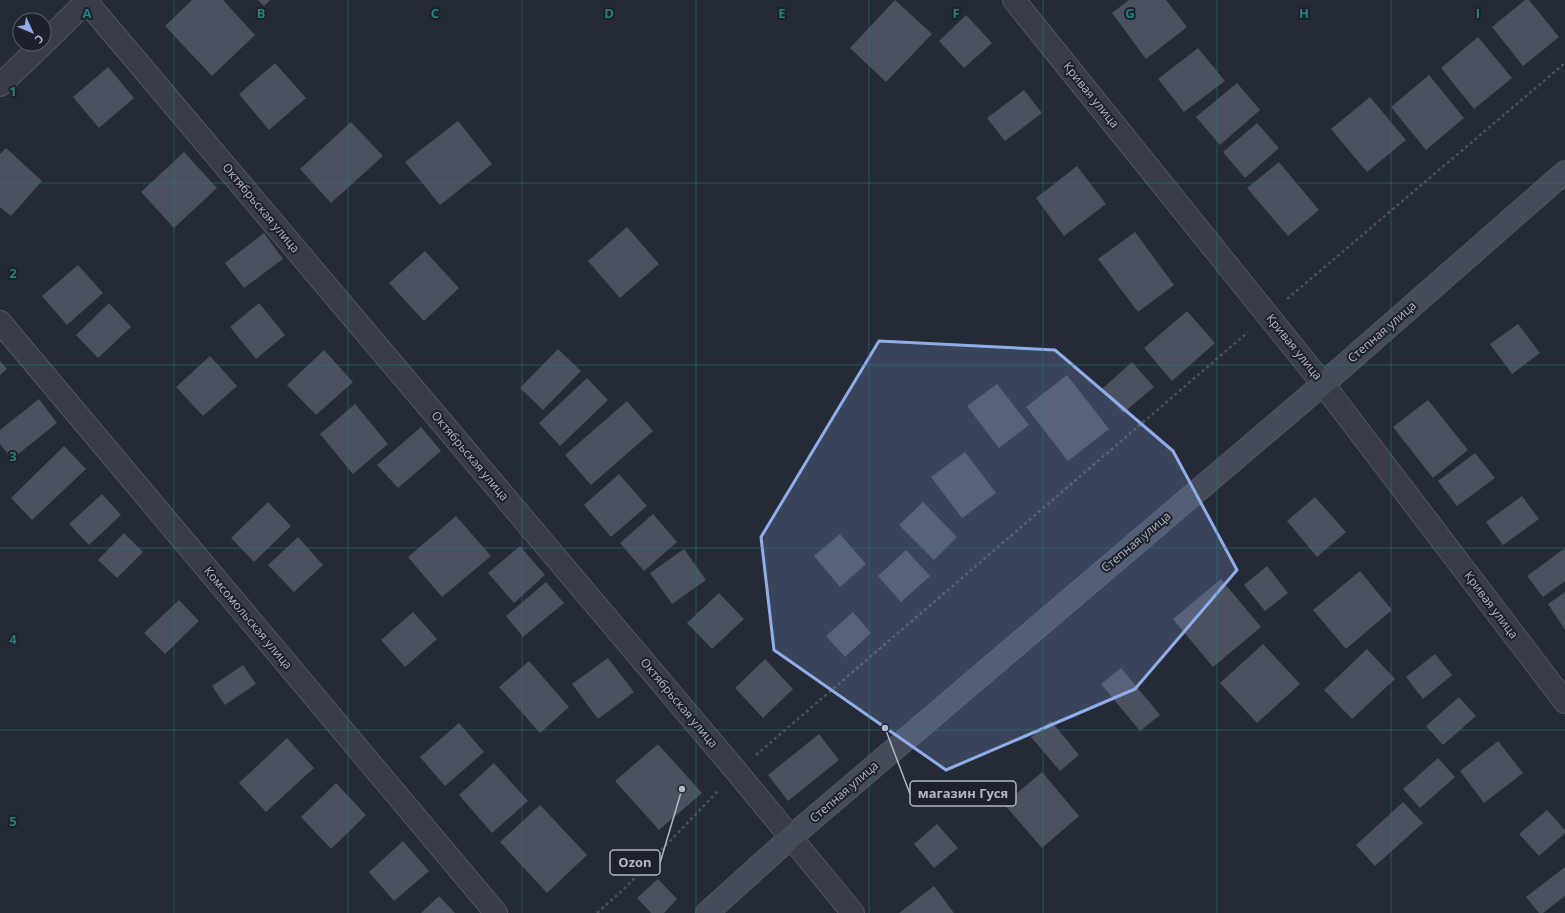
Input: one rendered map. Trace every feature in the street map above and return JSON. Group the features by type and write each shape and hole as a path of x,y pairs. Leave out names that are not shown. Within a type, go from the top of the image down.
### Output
{"main road":[{"name":"Степная улица","path":"707,913 790,838 1323,384 1565,172"}],"street":[{"path":"52,34 87,0"},
{"name":"Октябрьская улица","path":"87,0 737,772 852,913"},
{"name":"Кривая улица","path":"1014,0 1323,384 1565,702"},
{"path":"0,85 34,52"},
{"name":"Комсомольская улица","path":"0,322 496,913"}],"path":[{"path":"597,913 624,889 737,772 1268,315 1565,63"}],"highlighted area":[{"path":"879,341 1055,350 1173,451 1237,570 1135,689 946,770 774,650 761,537"}],"building":[{"path":"192,0 223,0 255,35 212,76 165,26"},
{"path":"258,0 270,0 264,6"},
{"path":"895,0 932,34 886,82 850,48"},
{"path":"1129,0 1166,0 1187,27 1146,59 1112,13"},
{"path":"1525,0 1529,0 1559,37 1523,66 1492,27"},
{"path":"966,15 992,43 964,68 939,41"},
{"path":"1478,37 1512,78 1474,109 1441,68"},
{"path":"1198,48 1225,81 1184,112 1158,79"},
{"path":"275,63 306,98 269,130 239,94"},
{"path":"108,67 134,98 99,128 73,97"},
{"path":"1429,75 1464,118 1426,150 1391,107"},
{"path":"1237,83 1260,110 1220,145 1196,117"},
{"path":"1024,90 1042,113 1005,141 987,118"},
{"path":"1370,97 1406,140 1367,172 1331,129"},
{"path":"458,121 492,164 440,205 405,162"},
{"path":"351,122 383,156 331,203 300,169"},
{"path":"1257,123 1279,148 1245,178 1223,152"},
{"path":"6,148 42,181 11,216 0,207 0,154"},
{"path":"184,152 217,188 174,228 141,192"},
{"path":"1279,162 1319,210 1288,236 1247,188"},
{"path":"1077,166 1106,204 1064,236 1036,198"},
{"path":"627,227 659,264 620,298 588,261"},
{"path":"1135,232 1174,285 1138,312 1098,259"},
{"path":"264,233 283,259 244,288 225,263"},
{"path":"425,251 459,288 424,321 389,283"},
{"path":"78,265 103,293 67,325 42,296"},
{"path":"109,303 131,327 98,358 76,335"},
{"path":"259,303 285,335 256,359 230,327"},
{"path":"1187,311 1215,343 1172,381 1144,348"},
{"path":"1518,324 1540,353 1512,374 1490,344"},
{"path":"558,349 581,371 543,410 520,388"},
{"path":"324,350 353,382 316,415 287,385"},
{"path":"210,356 237,386 203,416 176,387"},
{"path":"0,361 7,369 0,375"},
{"path":"1132,362 1154,387 1123,413 1102,389"},
{"path":"1067,375 1109,429 1068,461 1026,407"},
{"path":"587,378 608,400 560,446 539,423"},
{"path":"997,384 1029,425 999,448 967,406"},
{"path":"39,399 57,423 12,459 0,444 0,430"},
{"path":"1428,400 1468,450 1433,478 1393,427"},
{"path":"627,401 653,431 591,485 565,455"},
{"path":"355,404 388,444 353,474 320,434"},
{"path":"421,427 441,451 398,488 377,465"},
{"path":"64,446 86,469 32,520 11,498"},
{"path":"965,452 996,493 962,518 931,477"},
{"path":"1475,453 1495,478 1457,506 1438,481"},
{"path":"619,474 647,506 611,537 584,505"},
{"path":"102,494 121,515 89,545 69,524"},
{"path":"1522,496 1539,519 1503,545 1486,522"},
{"path":"1315,497 1346,532 1317,557 1287,521"},
{"path":"268,502 291,526 254,562 231,538"},
{"path":"923,502 957,537 934,560 899,525"},
{"path":"653,514 677,542 644,571 620,543"},
{"path":"456,516 491,556 442,597 408,557"},
{"path":"124,533 143,552 117,578 98,560"},
{"path":"840,534 866,564 840,587 814,556"},
{"path":"298,537 323,565 294,592 268,565"},
{"path":"520,546 545,575 514,603 488,573"},
{"path":"1565,548 1565,581 1543,597 1527,576"},
{"path":"684,549 706,580 672,604 650,573"},
{"path":"906,550 930,576 901,602 878,576"},
{"path":"1267,566 1288,593 1265,611 1244,585"},
{"path":"1360,571 1392,610 1346,649 1313,610"},
{"path":"1221,579 1261,627 1213,667 1173,619"},
{"path":"546,582 564,603 523,637 506,616"},
{"path":"1565,592 1565,630 1548,604"},
{"path":"719,593 744,619 712,649 687,623"},
{"path":"179,600 199,621 165,654 144,633"},
{"path":"413,612 437,639 405,667 381,640"},
{"path":"853,612 871,633 845,657 826,636"},
{"path":"1263,644 1300,684 1257,723 1220,683"},
{"path":"1367,649 1395,679 1352,719 1324,690"},
{"path":"1435,654 1452,675 1423,699 1406,677"},
{"path":"608,658 634,692 598,719 572,684"},
{"path":"765,659 793,689 763,718 735,688"},
{"path":"529,661 569,707 540,733 499,687"},
{"path":"243,665 256,684 225,705 212,686"},
{"path":"1121,668 1160,715 1140,731 1101,684"},
{"path":"1459,697 1476,716 1443,745 1426,726"},
{"path":"1051,721 1079,755 1060,771 1031,737"},
{"path":"459,723 484,752 445,786 420,757"},
{"path":"819,734 839,760 788,801 768,775"},
{"path":"287,738 314,768 266,812 239,783"},
{"path":"1498,741 1523,773 1484,803 1460,771"},
{"path":"658,744 702,793 659,830 615,781"},
{"path":"1438,758 1455,777 1420,808 1403,789"},
{"path":"494,763 528,801 492,833 459,795"},
{"path":"1042,772 1079,816 1042,848 1004,804"},
{"path":"336,783 366,815 331,849 301,817"},
{"path":"1403,802 1423,823 1375,866 1356,845"},
{"path":"540,805 587,855 547,893 500,842"},
{"path":"1547,810 1565,830 1565,833 1539,856 1519,834"},
{"path":"937,824 958,848 934,868 914,844"},
{"path":"403,841 429,871 394,901 369,872"},
{"path":"1565,867 1565,896 1543,913 1539,913 1526,897"},
{"path":"658,879 677,899 664,913 651,913 637,898"},
{"path":"934,886 954,913 899,913"},
{"path":"439,896 455,913 421,913"}],"place":[{"name":"магазин Гуся","path":"885,728"},
{"name":"Ozon","path":"682,789"}]}
